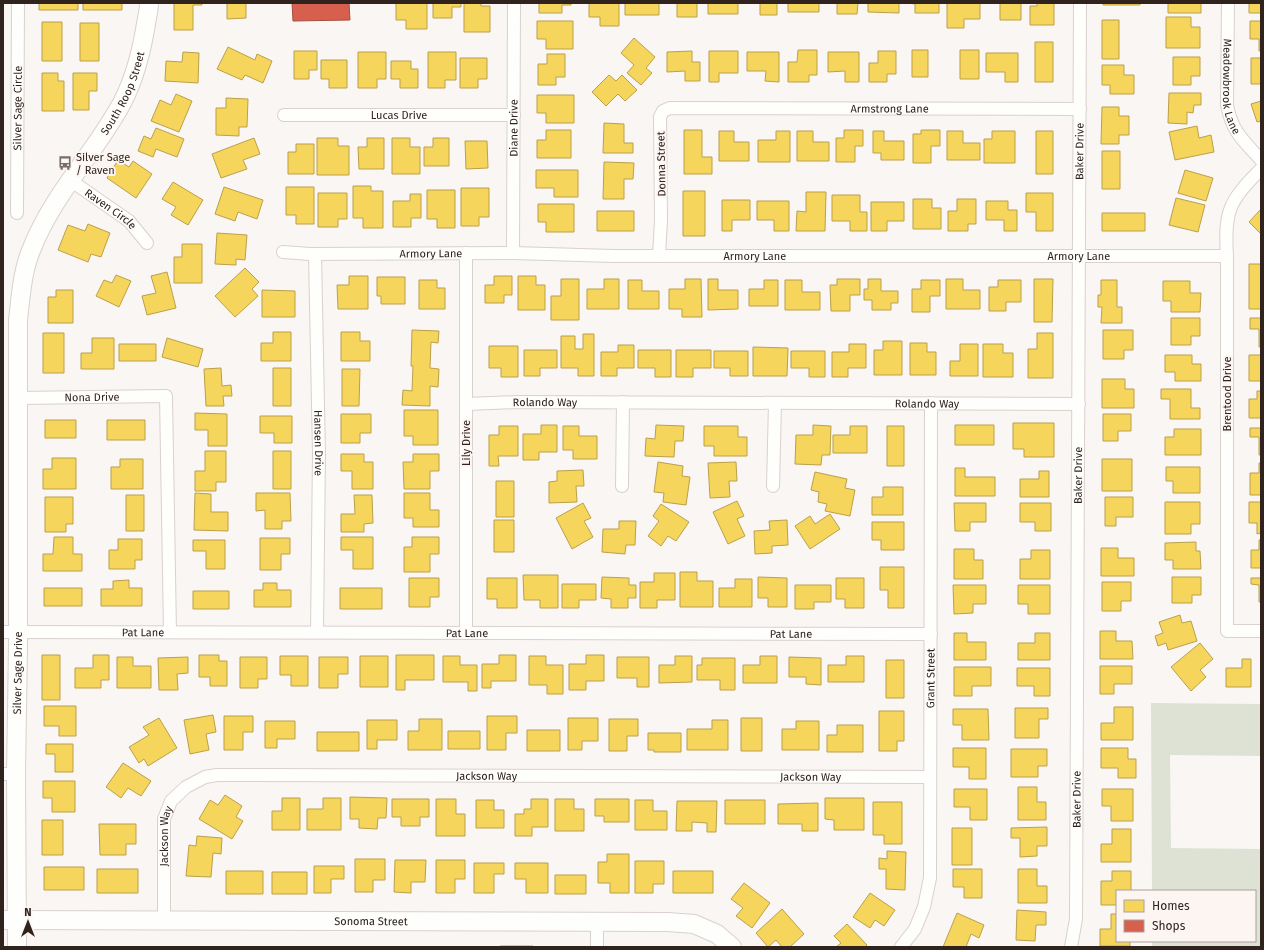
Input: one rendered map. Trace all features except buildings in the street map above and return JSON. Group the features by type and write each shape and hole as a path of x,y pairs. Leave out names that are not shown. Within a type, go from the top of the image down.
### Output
{"street":[{"name":"Silver Sage Circle","path":"16,213 18,3"},
{"name":"South Roop Street","path":"18,398 18,320 22,281 32,248 53,205 120,108 134,76 140,53 149,3"},
{"name":"Diane Drive","path":"513,253 514,3"},
{"name":"Baker Drive","path":"1071,947 1076,919 1080,3"},
{"name":"Meadowbrook Lane","path":"1228,3 1227,105 1230,119 1238,135 1261,160"},
{"name":"Donna Street","path":"659,256 662,220 660,117 663,112 670,108 700,108"},
{"name":"Armstrong Lane","path":"700,108 1080,109"},
{"name":"Lucas Drive","path":"284,115 514,115"},
{"name":"Brentood Drive","path":"1261,169 1230,207 1226,232 1227,631 1261,631"},
{"name":"Raven Circle","path":"70,180 129,221 147,242"},
{"name":"Armory Lane","path":"283,252 315,254 513,253 659,256 1227,256"},
{"name":"Lily Drive","path":"466,253 466,633"},
{"name":"Hansen Drive","path":"315,254 319,454 317,632"},
{"name":"Nona Drive","path":"18,398 166,396 170,632"},
{"name":"Silver Sage Drive","path":"17,947 10,920 10,632 18,398"},
{"name":"Rolando Way","path":"466,404 518,402 1078,404"},
{"path":"622,486 623,402"},
{"path":"773,486 775,403"},
{"name":"Grant Street","path":"901,947 915,929 924,907 930,878 931,403"},
{"name":"Pat Lane","path":"10,632 931,634"},
{"name":"Jackson Way","path":"164,920 164,819 171,801 186,787 205,778 217,775 930,778"},
{"name":"Sonoma Street","path":"10,920 668,922 694,924 717,934 732,947"},
{"path":"597,922 597,947"}],"shaded area":[{"path":"1151,703 1261,704 1261,756 1170,755 1171,848 1261,849 1261,947 1152,947 1152,942 1256,942 1256,890 1152,890"}],"place":[{"name":"Silver Sage / Raven","path":"65,163"}]}
